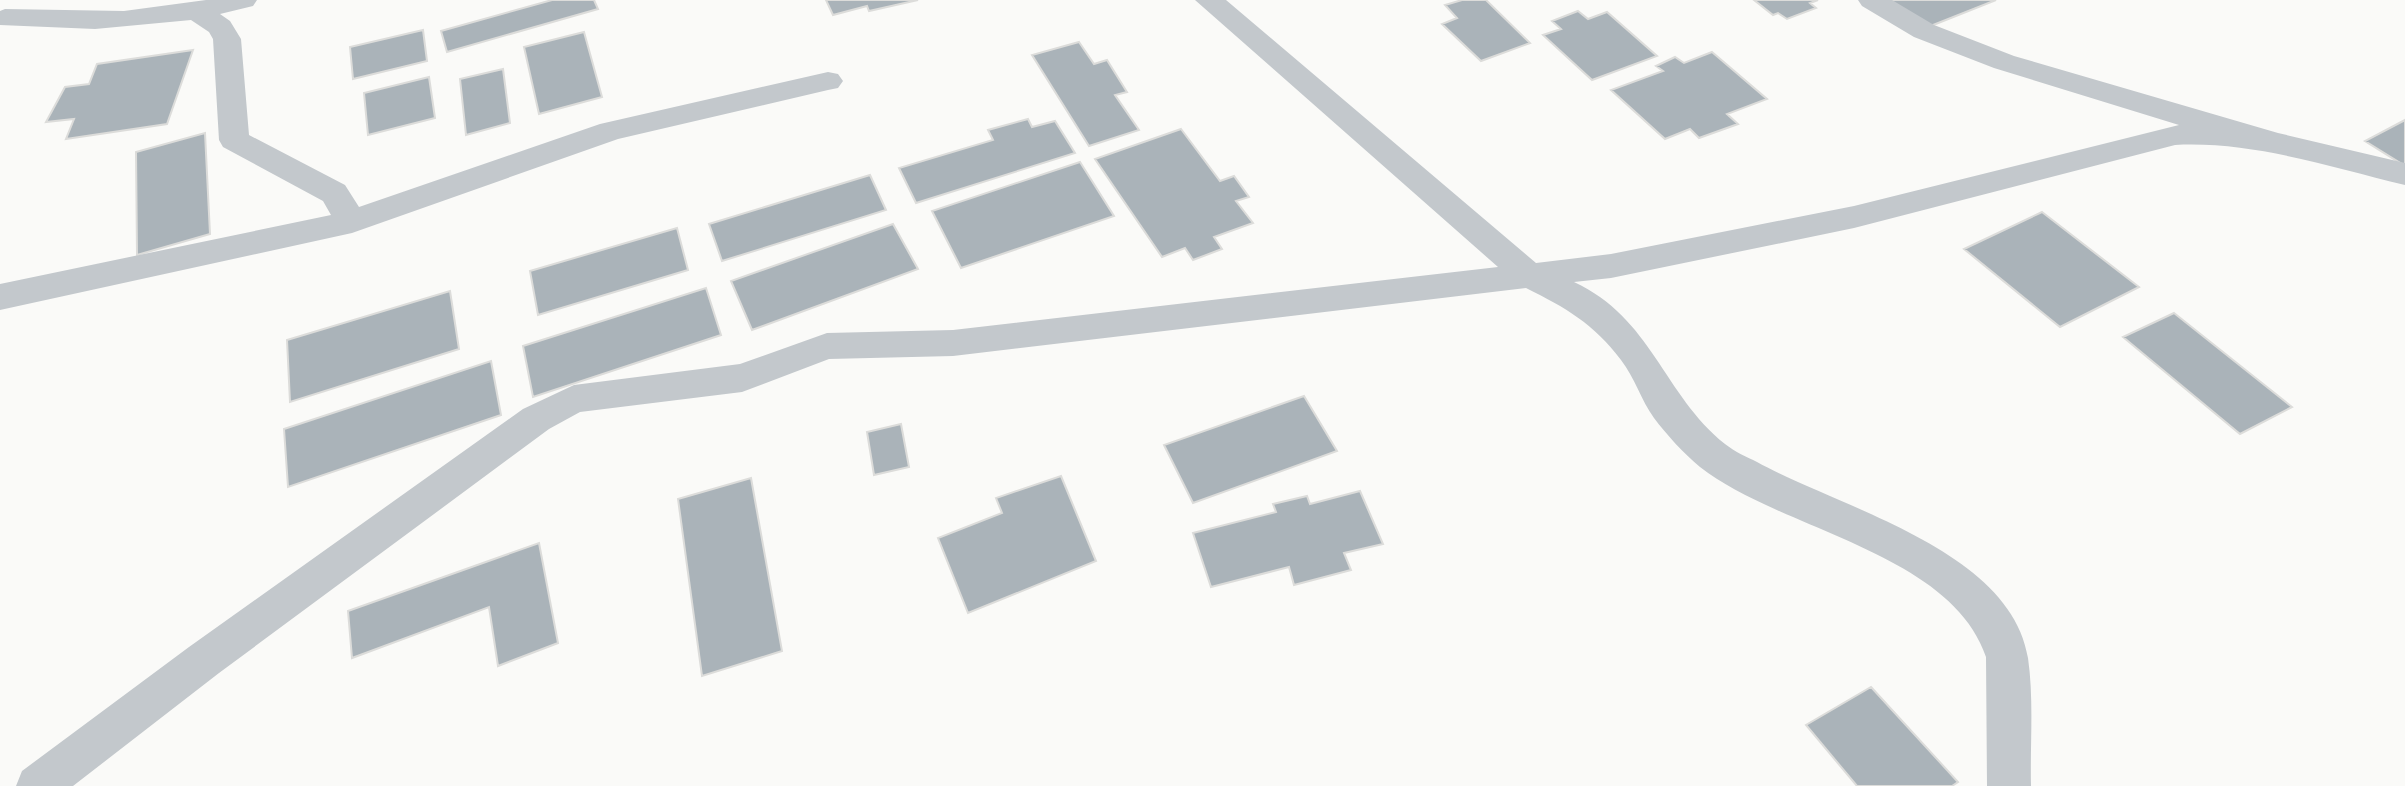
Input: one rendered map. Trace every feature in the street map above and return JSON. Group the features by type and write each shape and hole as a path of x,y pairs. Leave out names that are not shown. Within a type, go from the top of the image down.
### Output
{"street":[{"path":"5,14 77,22 198,12 243,0"},
{"path":"1209,0 1530,276 1583,301 1604,317 1635,352 1667,408 1713,456 1773,490 1918,556 1976,600 1997,628 2007,657 2009,786"},
{"path":"1872,0 1924,31 1989,57 2275,143 2405,174"},
{"path":"198,12 220,27 227,39 234,140 334,193 352,222"},
{"path":"0,297 352,222 611,131 828,81"},
{"path":"38,786 486,455 536,419 574,399 742,378 827,346 953,343 1611,266 1854,217 2175,135 2210,133 2275,143"}],"building":[{"path":"552,0 594,0 598,9 447,52 441,31"},
{"path":"826,0 918,0 869,11 867,6 833,15"},
{"path":"1462,0 1486,0 1530,43 1481,61 1442,24 1457,18 1445,5"},
{"path":"1754,0 1818,0 1810,3 1816,8 1787,19 1778,13 1773,15"},
{"path":"1883,0 1996,0 1923,29"},
{"path":"1578,11 1588,19 1607,12 1657,56 1592,80 1543,35 1561,29 1552,21"},
{"path":"423,30 427,61 353,79 350,47"},
{"path":"584,32 602,97 539,114 524,47"},
{"path":"1079,42 1094,64 1107,60 1127,92 1115,95 1139,130 1089,146 1032,55"},
{"path":"193,50 167,124 66,139 74,119 46,122 65,87 89,84 97,64"},
{"path":"1712,52 1767,99 1727,114 1738,124 1699,138 1690,129 1665,139 1611,90 1663,71 1656,66 1675,57 1684,63"},
{"path":"503,69 510,123 466,135 460,79"},
{"path":"429,77 435,118 368,135 364,93"},
{"path":"1028,119 1032,127 1055,121 1075,153 916,203 899,168 993,140 988,130"},
{"path":"2405,120 2405,166 2365,141"},
{"path":"1181,129 1220,181 1234,176 1249,197 1236,201 1253,223 1214,237 1222,249 1193,260 1185,248 1162,257 1095,159"},
{"path":"205,133 210,234 137,255 136,152"},
{"path":"1080,162 1114,216 961,268 932,211"},
{"path":"870,175 886,210 722,261 709,224"},
{"path":"2042,212 2139,287 2060,327 1964,249"},
{"path":"893,224 918,269 752,330 731,281"},
{"path":"677,228 688,270 538,315 530,271"},
{"path":"706,288 721,335 533,397 523,346"},
{"path":"450,291 459,349 290,402 287,340"},
{"path":"2174,313 2292,407 2240,434 2123,337"},
{"path":"491,361 501,415 288,487 284,429"},
{"path":"1304,396 1337,451 1193,503 1164,445"},
{"path":"901,424 909,467 874,475 867,432"},
{"path":"1061,476 1096,561 968,613 938,538 1002,513 996,498"},
{"path":"751,478 782,651 702,676 678,499"},
{"path":"1360,491 1383,544 1344,553 1351,570 1294,585 1289,567 1211,587 1193,533 1276,512 1273,504 1307,496 1310,504"},
{"path":"539,543 558,643 498,666 489,607 352,658 348,611"},
{"path":"1871,687 1958,782 1952,786 1857,786 1806,725"}]}
